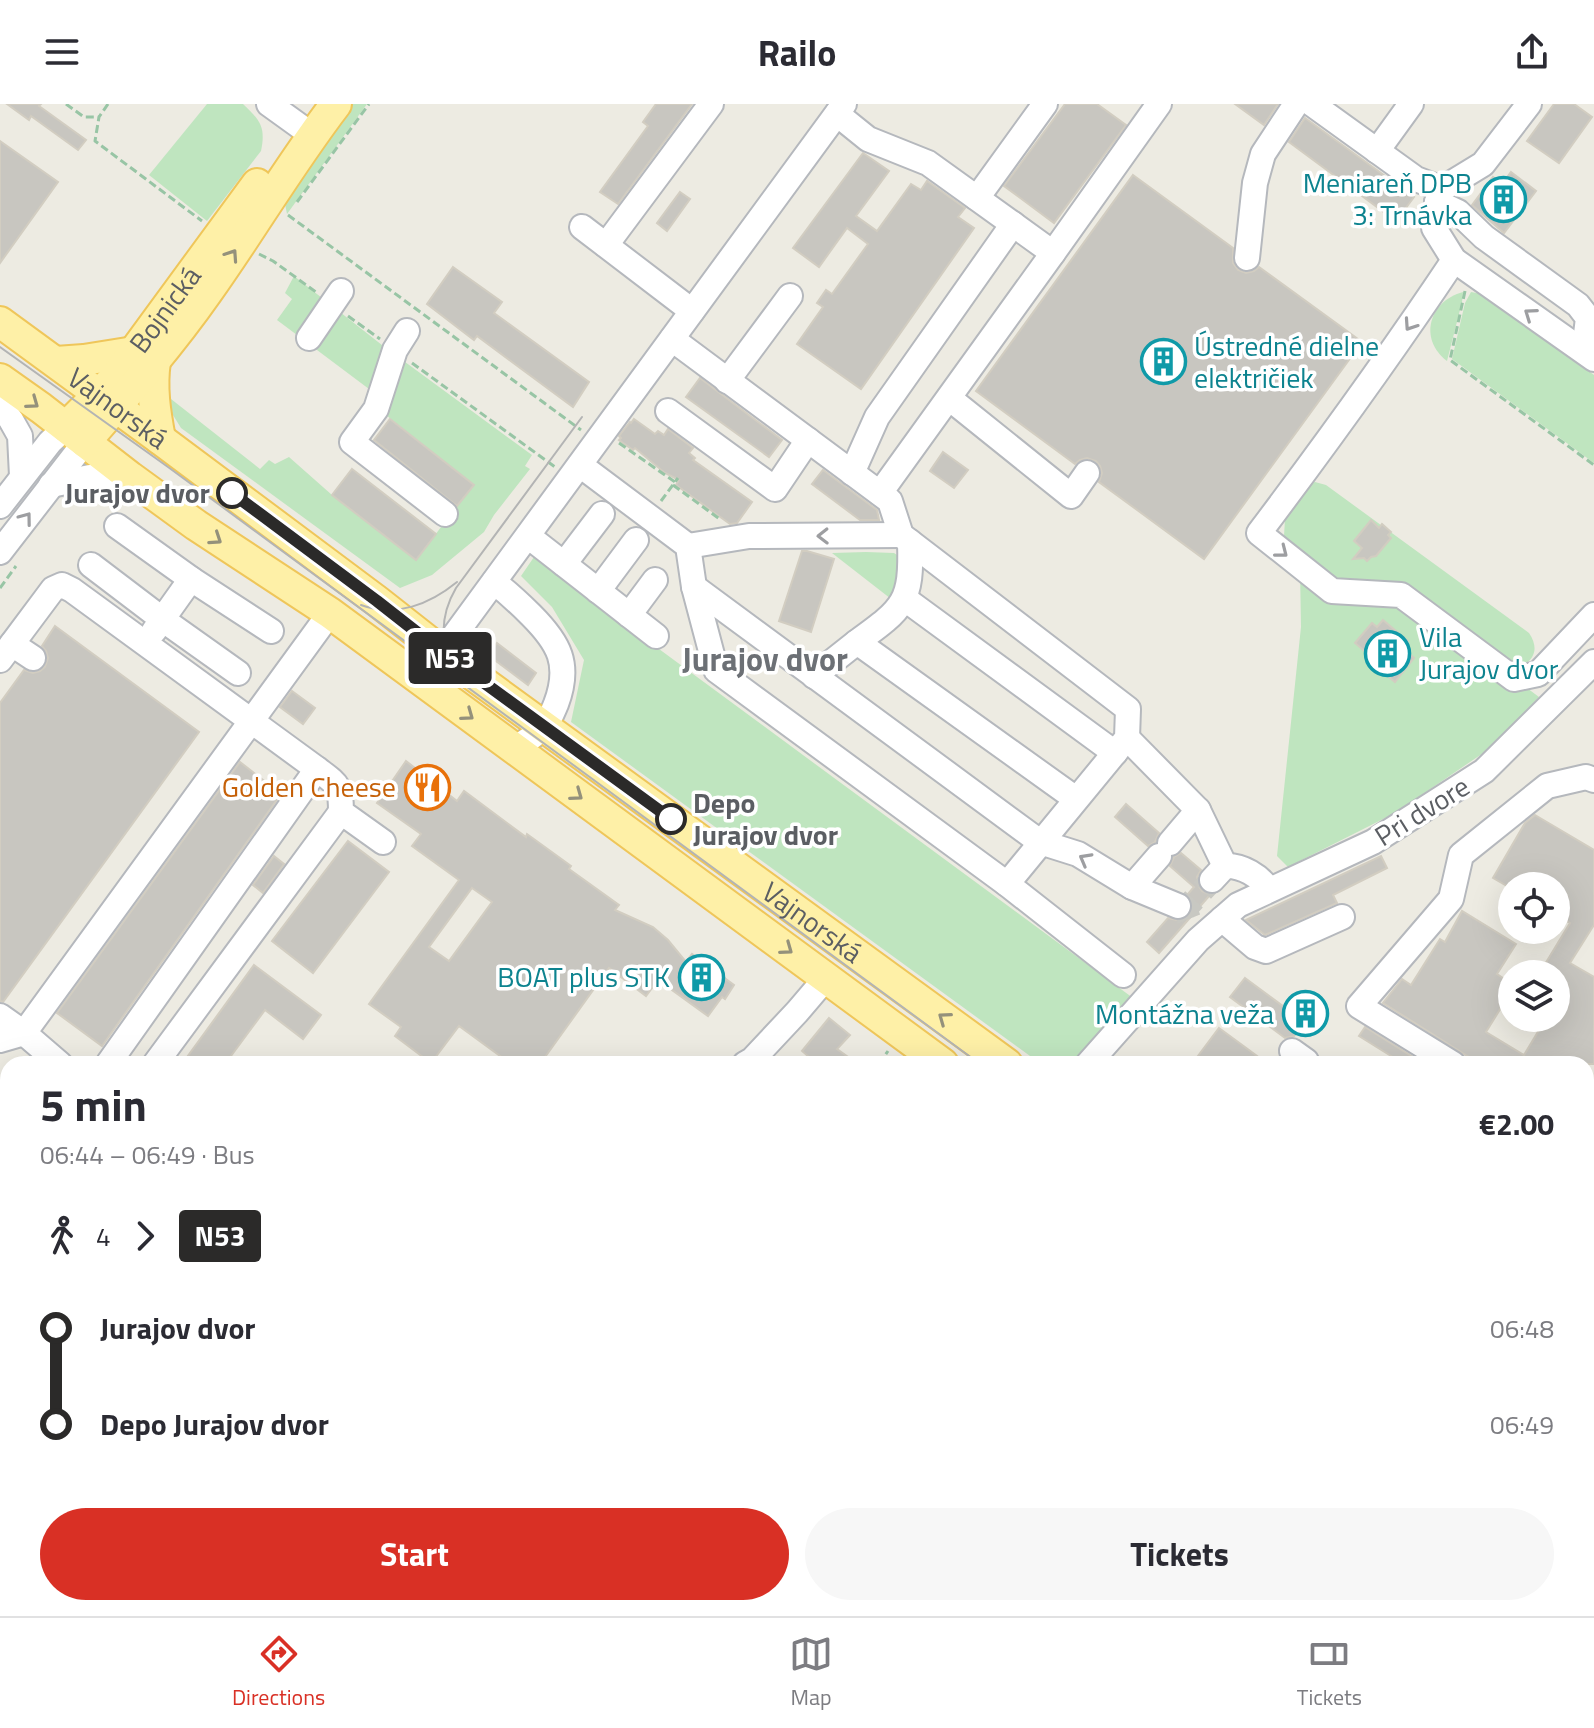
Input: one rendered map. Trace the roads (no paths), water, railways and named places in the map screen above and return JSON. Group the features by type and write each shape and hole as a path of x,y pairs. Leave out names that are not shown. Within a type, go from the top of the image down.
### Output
{"main road":[{"name":"Bojnická","path":"75,435 144,356 207,292 249,212 309,122 336,104"},
{"name":"Vajnorská","path":"0,322 442,652 996,1056"},
{"path":"56,362 144,356 152,380 152,398 160,439"},
{"name":"Vajnorská","path":"0,379 196,525 330,613 932,1056"}],"street":[{"path":"269,104 309,122"},
{"path":"606,245 711,104"},
{"path":"977,198 1045,104"},
{"path":"880,493 1159,104"},
{"path":"1247,258 1255,183 1263,154 1296,104"},
{"path":"1312,104 1439,195 1484,237 1578,305 1588,318 1589,355"},
{"path":"1377,151 1411,104"},
{"path":"1529,104 1483,164 1439,195 1434,228 1462,265 1589,355"},
{"path":"421,681 580,465 606,440 672,339 841,109 868,139 928,163 1053,253"},
{"path":"852,473 877,417 1013,224"},
{"path":"582,227 692,311"},
{"path":"1434,228 1484,237"},
{"path":"1462,265 1397,344 1259,533 1332,591 1401,595 1514,679 1538,674 1594,615"},
{"path":"309,338 341,291"},
{"path":"727,381 790,296"},
{"path":"407,331 395,350 376,409 352,442 445,514"},
{"path":"672,339 890,501 906,538 911,567 905,599 896,613 814,676"},
{"path":"949,398 1071,496 1087,473"},
{"path":"0,405 20,436 22,476"},
{"path":"668,411 775,489 808,440"},
{"name":"Bojnická","path":"0,506 50,442 75,435"},
{"name":"Bojnická","path":"8,558 51,485 75,435"},
{"path":"580,465 688,546 694,587 716,670 1007,884 1123,975"},
{"path":"51,485 90,477 130,477"},
{"path":"564,564 602,514"},
{"path":"117,526 271,631"},
{"path":"528,536 656,636"},
{"path":"688,546 749,536 906,538 1128,709 1121,745 1007,884"},
{"path":"598,591 636,540"},
{"path":"91,565 238,673"},
{"path":"145,643 191,579"},
{"path":"629,615 655,580"},
{"path":"494,582 549,633 560,653 563,671 560,693 544,727 515,749"},
{"path":"33,658 6,652 53,589 62,585 252,720 338,785 341,792 341,812 161,1056"},
{"path":"694,587 1040,842 1078,854 1188,922"},
{"path":"905,599 1121,745 1198,810 1219,873 1237,865 1265,883 1269,890"},
{"path":"0,1040 24,1033 330,613"},
{"path":"857,642 1076,799"},
{"name":"Pri dvore","path":"1094,1056 1188,922 1222,919 1238,905 1373,842 1484,771 1594,662"},
{"path":"114,1056 317,769"},
{"path":"1440,1056 1359,1006 1451,899 1461,855 1547,786 1586,777 1594,780"},
{"path":"1132,887 1198,810"},
{"path":"341,812 383,842"},
{"path":"1222,919 1255,947 1266,951 1342,917"},
{"path":"178,964 211,988"},
{"path":"756,1056 826,978"},
{"path":"0,1016 51,1056"}],"tunnel":[{"path":"1189,919 1185,909 1212,880"}],"tram line":[{"path":"0,347 969,1056"},
{"path":"459,676 452,666 445,644 444,621 450,599 582,417"},
{"path":"361,605 387,610 412,607 436,597 457,582"}],"place":[{"name":"Meniareň DPB 3: Trnávka","path":"1503,199"},
{"name":"Ústredné dielne električiek","path":"1163,362"},
{"name":"Jurajov dvor","path":"232,493"},
{"name":"Vila Jurajov dvor","path":"1388,653"},
{"name":"Golden Cheese","path":"427,787"},
{"name":"Depo Jurajov dvor","path":"671,819"},
{"name":"BOAT plus STK","path":"701,977"},
{"name":"Montážna veža","path":"1305,1014"}],"district":[{"name":"Jurajov dvor","path":"765,660"}]}
